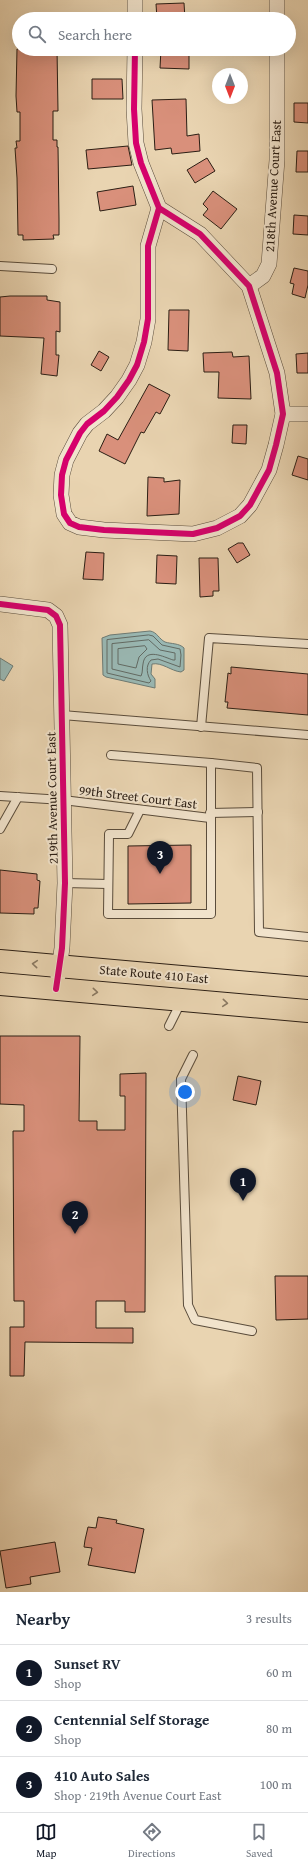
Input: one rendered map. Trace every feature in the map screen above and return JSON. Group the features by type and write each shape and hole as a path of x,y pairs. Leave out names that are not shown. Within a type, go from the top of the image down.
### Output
{"main road":[{"name":"State Route 410 East","path":"0,961 60,966 308,1010"},
{"name":"State Route 410 East","path":"0,984 56,989 308,988"}],"street":[{"path":"135,0 135,12"},
{"path":"277,0 277,12"},
{"path":"135,56 134,109 136,143 141,163 159,208 200,234 249,286 277,373 283,414 269,470 250,505 240,516 217,528 193,534 104,530 79,527 70,523 64,514 61,495 62,475 66,460 80,433 87,424 104,411 117,397 130,380 137,365 144,342 148,319 148,246 159,208"},
{"name":"218th Avenue Court East","path":"249,286 263,276 269,264 277,160 277,56"},
{"path":"283,414 308,414"},
{"name":"219th Avenue Court East","path":"0,604 48,610 56,616 60,625 65,883 60,966 56,989"}],"lane":[{"path":"0,266 52,269"},
{"path":"200,727 210,638 308,644"},
{"path":"62,715 308,735"},
{"path":"111,755 257,768 259,932 308,937"},
{"path":"140,810 128,834 109,834 108,914 210,914 211,763"},
{"name":"99th Street Court East","path":"0,796 63,800 140,810 210,816 258,812"},
{"path":"0,829 18,797"},
{"path":"65,883 108,884"},
{"path":"169,1026 184,988"},
{"path":"194,1056 182,1080 188,1305 195,1320 252,1331"}],"water":[{"path":"150,631 165,642 177,644 184,648 184,670 181,672 163,665 152,664 151,674 155,679 155,688 106,677 103,675 102,638 110,635"},
{"path":"0,658 13,666 4,681 0,679"}],"building":[{"path":"184,3 185,12 157,12 156,4"},
{"path":"17,56 57,56 58,111 53,111 53,140 57,140 58,147 59,235 53,235 54,239 23,240 23,235 18,235 15,148 17,148 16,141 20,141 20,112 17,112"},
{"path":"161,56 189,56 189,69 160,68"},
{"path":"92,79 122,79 123,99 92,99"},
{"path":"186,99 187,136 199,134 200,151 172,154 171,148 155,150 152,100"},
{"path":"294,103 308,103 308,123 294,122"},
{"path":"128,146 132,165 88,169 86,150"},
{"path":"297,151 308,151 308,172 296,172"},
{"path":"207,158 215,171 195,183 187,170"},
{"path":"133,186 136,205 100,211 97,192"},
{"path":"213,191 237,209 221,229 203,215 208,209 203,204"},
{"path":"294,215 308,216 308,235 293,234"},
{"path":"294,268 308,271 308,285 305,298 292,294 294,284 290,283"},
{"path":"47,296 47,300 60,302 60,332 56,331 56,355 59,355 57,376 41,374 44,338 0,336 0,297"},
{"path":"169,310 189,310 188,351 168,350"},
{"path":"99,351 109,357 101,371 91,365"},
{"path":"232,352 233,357 249,356 251,399 218,398 219,372 204,372 203,353"},
{"path":"308,353 308,373 297,373 296,354"},
{"path":"149,384 170,395 160,414 156,412 144,433 141,432 125,464 99,451 107,434 118,440"},
{"path":"233,425 247,425 246,444 232,443"},
{"path":"298,456 308,459 308,480 292,475"},
{"path":"148,477 164,478 164,482 180,480 179,514 147,516"},
{"path":"238,543 243,543 250,555 237,563 228,549"},
{"path":"86,552 104,553 103,580 83,579"},
{"path":"157,555 177,556 176,584 156,583"},
{"path":"199,558 218,558 219,591 213,591 213,596 200,597"},
{"path":"231,667 308,674 308,715 227,708 228,702 225,702 228,673 231,674"},
{"path":"191,845 191,903 128,904 128,846"},
{"path":"0,870 37,874 37,880 40,881 38,908 34,908 34,914 0,913"},
{"path":"0,1036 80,1036 79,1121 97,1121 97,1130 125,1130 125,1096 120,1096 120,1074 146,1073 145,1312 125,1312 125,1301 96,1301 96,1328 133,1328 133,1343 25,1342 24,1376 10,1376 10,1327 24,1327 24,1301 14,1301 13,1131 24,1131 24,1105 0,1104"},
{"path":"238,1076 261,1081 256,1105 233,1100"},
{"path":"275,1276 308,1276 308,1319 276,1320"},
{"path":"98,1517 117,1520 116,1523 144,1529 135,1573 88,1565 92,1548 84,1547 85,1540 88,1527 96,1528"},
{"path":"55,1542 60,1572 30,1577 31,1584 6,1588 0,1551"}],"cycle path":[{"path":"135,56 134,109 136,143 141,163 159,208"},
{"path":"159,208 200,234 249,286 277,373 283,414 276,445 269,470 250,505 240,516 217,528 193,534 104,530 79,527 70,523 64,514 61,495 62,475 66,460 80,433 87,424 104,411 117,397 137,365 144,342 148,319 148,246 159,208"},
{"path":"0,604 48,610 56,616 60,625 65,883 62,948 56,989"}],"place":[{"name":"410 Auto Sales","path":"160,874"},
{"name":"Sunset RV","path":"243,1201"},
{"name":"Centennial Self Storage","path":"75,1234"}]}
